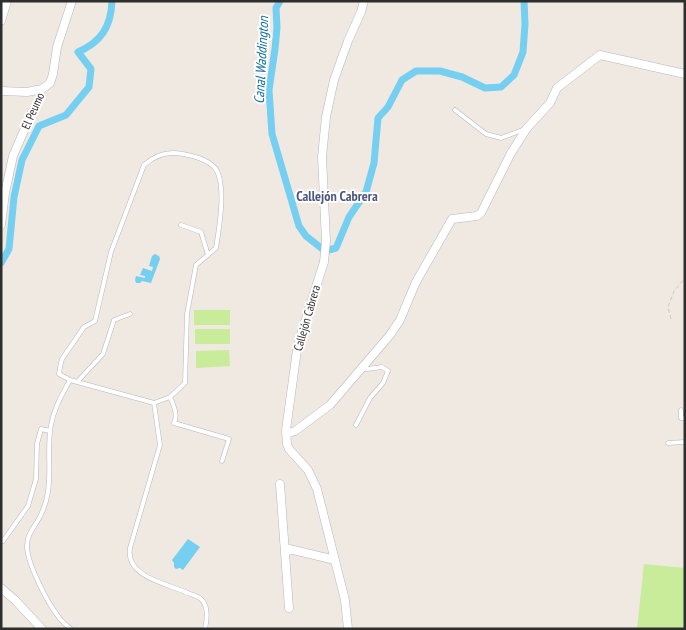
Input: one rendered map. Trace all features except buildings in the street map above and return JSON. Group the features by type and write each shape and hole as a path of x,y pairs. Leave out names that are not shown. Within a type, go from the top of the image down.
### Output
{"street":[{"path":"1,21 7,1"},
{"name":"El Peumo","path":"42,89 50,83 57,48 72,1"},
{"name":"Callejón Cabrera","path":"286,434 297,350 324,262 326,245 322,157 326,118 334,80 364,1"},
{"path":"348,629 346,607 317,490 308,470 289,448 286,434 295,431 330,405 390,335 400,320 416,282 452,219 478,216 481,213 511,153 527,128 550,103 557,88 600,55 685,74"},
{"path":"1,91 26,92 42,89"},
{"name":"El Peumo","path":"1,225 5,193 13,156 32,112"},
{"path":"280,484 289,608"},
{"path":"285,548 335,560"},
{"path":"1,588 42,629"}],"lane":[{"path":"455,110 486,134 501,138 527,128"},
{"path":"175,152 198,157 211,164 217,170 222,205 216,248 208,255 196,265 188,314 185,383 170,397 154,403 70,380 59,374 62,360 84,328 95,321 111,252 144,166 151,159 175,152"},
{"path":"181,225 201,232 208,255"},
{"path":"77,382 103,354 114,320 130,314"},
{"path":"356,425 370,398 383,383 388,370 382,367 362,368"},
{"path":"70,380 54,411 50,431 48,495 41,515 28,538 27,547 29,559 46,596 64,624 72,629"},
{"path":"170,397 175,411 176,419 174,423 229,439 222,461"},
{"path":"154,403 160,445 130,548 130,561 135,569 145,575 201,599 207,615 205,629"},
{"path":"682,410 681,418 685,418"},
{"path":"3,541 28,506 36,479 39,437 42,430 50,431"},
{"path":"668,443 685,442"}],"path":[{"name":"El Peumo","path":"32,112 42,89"},
{"path":"671,319 668,307 674,291 685,278"}],"green space":[{"path":"194,310 230,310 230,325 194,325"},
{"path":"195,329 230,329 230,344 195,344"},
{"path":"229,350 230,366 196,368 196,351"},
{"path":"644,564 685,568 685,629 637,629"}],"water":[{"path":"155,254 160,259 151,283 142,281 136,283 136,276 145,278 145,276 140,275 143,268 152,271 153,267 149,266 152,256"},
{"path":"188,539 200,547 183,570 180,568 176,569 172,560"}],"waterway":[{"name":"Canal Waddington","path":"1,263 9,249 14,197 22,160 39,126 66,115 89,87 91,69 78,52 93,43 103,33 110,19 112,1"},
{"name":"Canal Waddington","path":"280,1 276,8 277,28 269,90 272,134 299,226 306,236 325,251 336,248 349,217 366,192 374,163 378,118 388,107 402,80 416,71 440,71 462,77 485,88 501,87 514,75 523,52 524,1"}],"district":[{"name":"Callejón Cabrera","path":"337,196"}]}
